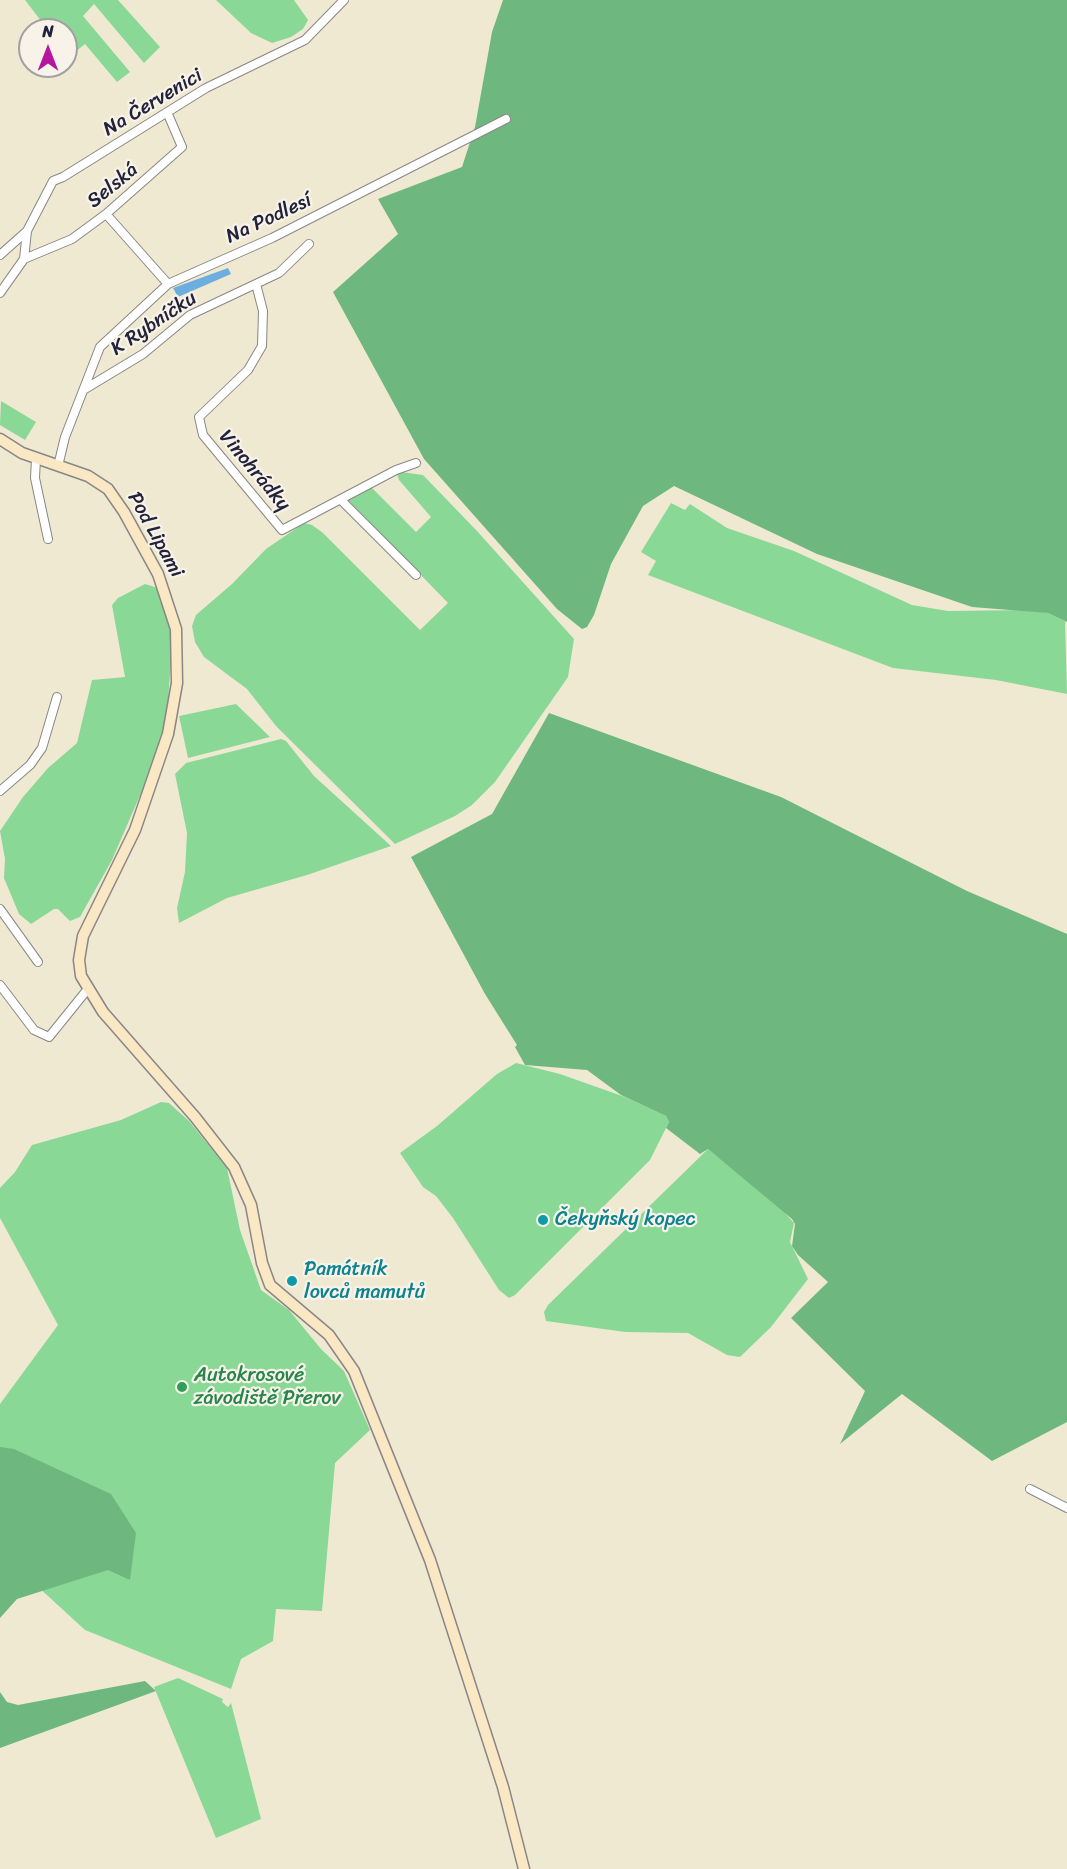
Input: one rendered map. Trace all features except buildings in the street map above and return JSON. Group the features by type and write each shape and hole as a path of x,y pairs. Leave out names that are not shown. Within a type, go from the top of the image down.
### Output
{"main road":[{"name":"Pod Lipami","path":"0,439 36,459 96,480 117,501 166,592 177,641 176,696 160,762 135,830 82,939 79,966 87,990"},
{"path":"87,990 234,1167 253,1212 262,1263 270,1285 329,1335 354,1371 430,1560 503,1787 524,1869"}],"street":[{"name":"Na Červenici","path":"0,255 27,231 53,181 206,88 305,39 344,0"},
{"name":"Selská","path":"24,259 72,238 106,214 182,147 167,112"},
{"name":"Na Podlesí","path":"85,389 100,347 168,284 272,238 506,119"},
{"path":"106,214 168,284"},
{"path":"0,293 24,259 27,231"},
{"name":"K Rybníčku","path":"85,389 142,354 190,315 279,273 309,244"},
{"name":"Vinohrádky","path":"256,284 263,311 262,346 248,370 200,417 202,435 282,530 396,470 416,463"},
{"path":"58,466 65,437 85,389"},
{"path":"36,459 35,478 48,538"},
{"path":"341,500 416,575"},
{"path":"0,791 30,765 42,748 57,697"},
{"path":"0,909 38,962"},
{"path":"0,985 34,1030 49,1037 87,990"},
{"path":"1030,1489 1067,1508"}],"green space":[{"path":"25,0 118,0 160,47 144,63 94,4 83,16 130,72 117,82 85,44 78,50 78,18 39,18"},
{"path":"216,0 294,0 308,20 303,29 291,37 272,43 251,33"},
{"path":"503,0 1067,0 1067,622 1048,613 972,607 817,554 674,486 643,506 611,564 594,615 587,627 582,629 557,609 424,459 333,292 398,234 378,199 462,167 475,127 492,32"},
{"path":"1,401 36,422 25,440 0,425"},
{"path":"401,472 423,475 574,639 568,677 495,782 472,805 455,816 395,844 276,726 247,689 204,657 195,642 192,626 196,615 232,584 266,549 304,523 312,525 323,533 420,630 448,603 348,500 371,487 416,532 431,517 399,480 397,474"},
{"path":"671,503 685,510 690,504 727,528 794,551 912,605 948,611 1029,610 1048,613 1065,621 1067,694 996,680 893,668 648,575 656,561 641,552"},
{"path":"145,584 155,587 161,594 170,624 172,646 167,715 154,763 112,860 80,917 70,921 58,909 54,909 31,924 19,914 4,878 5,859 0,831 23,797 48,768 77,743 92,680 125,677 112,605 118,598"},
{"path":"236,704 270,737 188,758 179,716"},
{"path":"549,713 781,797 967,891 1067,934 1067,1422 992,1461 902,1394 840,1444 865,1391 791,1318 828,1282 798,1255 792,1246 795,1224 792,1219 708,1149 700,1154 666,1128 669,1122 666,1116 621,1095 587,1070 525,1065 515,1047 517,1045 485,994 411,857 492,814"},
{"path":"281,739 286,741 314,776 391,846 307,875 227,898 179,923 177,908 185,872 187,833 175,774 186,763"},
{"path":"516,1063 560,1074 625,1097 666,1116 669,1122 650,1160 515,1295 509,1298 499,1290 453,1218 436,1196 423,1187 400,1153 437,1126 497,1074"},
{"name":"Autokrosové závodiště Přerov","path":"161,1102 169,1103 189,1121 227,1168 240,1230 261,1290 289,1310 321,1349 344,1371 370,1430 335,1463 322,1611 276,1609 273,1641 241,1659 231,1689 85,1630 36,1585 0,1451 0,1404 58,1325 0,1218 0,1188 15,1172 32,1145 121,1120"},
{"path":"708,1149 777,1204 794,1223 790,1242 808,1279 771,1327 740,1357 727,1355 688,1333 625,1332 546,1321 544,1312 548,1305"},
{"path":"0,1447 14,1449 111,1494 136,1533 130,1580 108,1570 17,1599 0,1618"},
{"path":"178,1678 223,1699 222,1702 228,1707 231,1703 261,1819 216,1838 154,1687"},
{"path":"145,1681 156,1691 0,1748 0,1692 7,1702 18,1705"}],"water":[{"path":"228,268 231,274 178,297 173,288"}],"place":[{"name":"Čekyňský kopec","path":"543,1220"},
{"name":"Památník lovců mamutů","path":"292,1281"},
{"name":"Autokrosové závodiště Přerov","path":"182,1387"}]}
